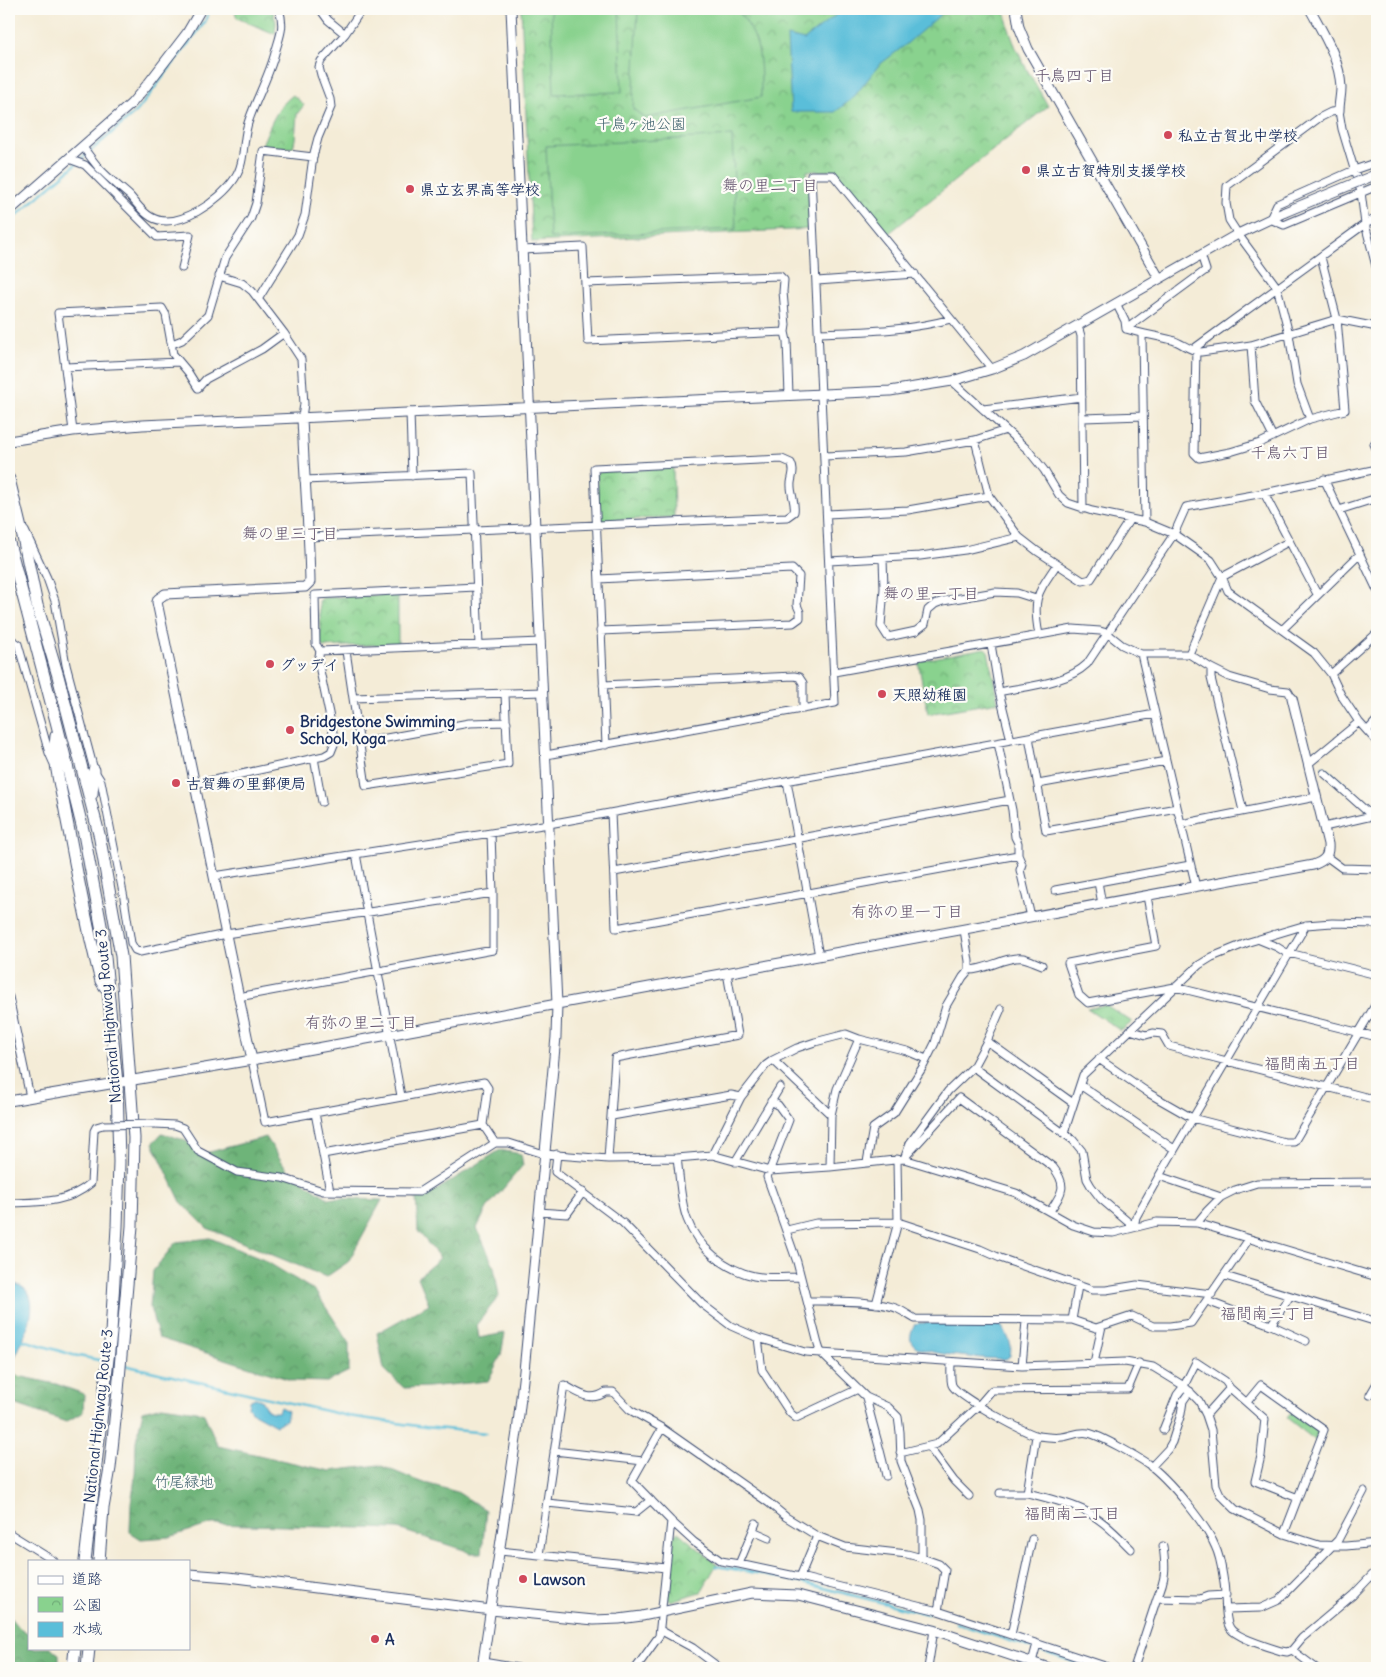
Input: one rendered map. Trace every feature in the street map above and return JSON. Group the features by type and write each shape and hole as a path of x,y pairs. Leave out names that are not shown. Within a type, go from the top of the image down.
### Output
{"highway":[{"name":"National Highway Route 3","path":"9,479 37,605 58,676 91,806 110,894 121,956 130,1081 134,1138 132,1226 117,1334 105,1389 85,1560"},
{"name":"National Highway Route 3","path":"9,543 57,724 91,870 103,936 109,992 117,1083 118,1391 110,1468 103,1508 99,1560"},
{"path":"57,724 55,744 58,772 89,937 101,981 109,992"},
{"path":"91,806 94,770"},
{"path":"73,1668 75,1650"},
{"path":"87,1668 90,1650"}],"street":[{"path":"9,210 131,104 187,33 201,9"},
{"path":"83,147 100,169 140,209 152,218 164,221 179,220 205,208 235,178 240,167 248,122 271,68 282,31 282,19 279,9"},
{"path":"320,9 328,20 345,34"},
{"path":"259,298 298,235 305,215 313,156 318,138 331,107 319,68 321,61 345,34 362,9"},
{"path":"511,9 557,1004 556,1037 522,1388 483,1665 518,1668"},
{"path":"1016,9 1019,27 1028,49 1159,278"},
{"path":"1310,9 1331,49 1338,68 1341,88 1339,111 1342,129 1361,192 1366,224 1377,270"},
{"path":"1310,419 1297,384 1289,334 1277,287 1229,220 1226,203 1227,186 1319,118 1331,112 1339,111"},
{"path":"172,344 182,340 208,315 225,258 251,218 256,203 263,151 313,156"},
{"path":"69,159 85,165 157,237 190,235 182,268"},
{"path":"1270,219 1276,204 1377,162"},
{"path":"9,440 73,431 142,425 890,391 952,382 1024,356 1238,234 1285,212 1377,174"},
{"path":"546,755 835,703 811,175 833,175 992,369"},
{"path":"1270,219 1284,225 1377,186"},
{"path":"1321,257 1337,319 1345,410 1310,419 1273,437 1245,447 1199,458 1194,453 1196,347 1277,287 1377,218"},
{"path":"522,250 583,247 588,341 785,332"},
{"path":"1126,329 1206,270 1201,255"},
{"path":"817,281 915,274"},
{"path":"586,284 777,275 783,278 790,395"},
{"path":"219,276 242,283 259,298 301,359 304,404 302,417 304,480 309,538 310,582 305,587 166,594 158,599 157,606 265,1122 484,1082 488,1088 484,1125 495,1143"},
{"path":"1116,303 1125,321 1126,329"},
{"path":"73,431 58,313 162,308 166,315 173,354 198,388 206,379 262,349 284,333"},
{"path":"819,333 890,330 918,327 951,319"},
{"path":"1126,329 1142,335 1174,340 1195,352 1201,352 1251,345 1337,319 1377,327"},
{"path":"1078,326 1082,336 1083,509"},
{"path":"1142,335 1145,522"},
{"path":"1251,345 1255,401 1273,437"},
{"path":"65,367 179,362"},
{"path":"952,382 1028,450 1044,470 1059,495 1068,503 1083,509 1145,522 1174,534 1211,560 1228,591 1314,653 1331,674 1341,695 1359,722 1377,742"},
{"path":"982,409 1082,397"},
{"path":"410,412 412,476"},
{"path":"1083,418 1143,416"},
{"path":"825,456 906,452 975,440 1006,430"},
{"path":"975,440 989,496 1019,537 1083,581 1090,579 1130,519"},
{"path":"1377,440 1374,444 1377,450"},
{"path":"309,538 535,527 596,525 787,517 794,512 795,508 792,500 793,467 791,463 782,459 594,468 596,525 599,579 600,630 606,745"},
{"path":"999,692 1068,678 1080,671 1087,664 1174,534 1186,507 1377,469"},
{"path":"304,480 472,473 479,644"},
{"path":"1324,479 1377,590"},
{"path":"1264,493 1288,542 1317,594"},
{"path":"827,514 908,510 989,496"},
{"path":"1339,510 1377,498"},
{"path":"18,515 44,571 55,601 66,665 94,770 101,781 131,943 135,950 140,952 226,934 493,893"},
{"path":"829,561 882,559 965,550 1019,537"},
{"path":"1190,654 1222,577 1288,542"},
{"path":"1282,630 1360,554"},
{"path":"882,559 884,588 881,626 888,637 916,631 925,624 928,610 943,601 995,592 1017,593 1036,599"},
{"path":"1039,635 1036,599 1057,564"},
{"path":"599,579 792,569 799,576 797,605 800,612 800,618 793,623 600,630"},
{"path":"194,784 314,758 332,752 334,742 318,661 320,651 316,644 315,595 476,587"},
{"path":"9,1101 252,1060 1313,865 1321,862 1327,857 1329,852 1292,698 1288,691 1270,689 1229,677 1190,654 1141,654 1122,645 1107,633 1074,629 834,672"},
{"path":"1331,674 1377,633"},
{"path":"9,638 18,644 49,754 58,772"},
{"path":"320,651 541,642"},
{"path":"991,644 999,692 1011,740"},
{"path":"346,651 366,786 508,764 505,694"},
{"path":"1141,654 1196,887"},
{"path":"1211,668 1211,678 1242,811"},
{"path":"603,684 794,676 799,677 803,683 803,709"},
{"path":"353,698 543,692"},
{"path":"214,876 549,824 1155,714"},
{"path":"1367,731 1377,720"},
{"path":"359,743 469,723 506,722"},
{"path":"1308,764 1359,722"},
{"path":"1030,737 1046,831 1177,808"},
{"path":"998,743 1010,800 1015,837 1018,843 1018,855 1022,864 1020,870 1032,917"},
{"path":"314,758 322,802"},
{"path":"1038,784 1166,761"},
{"path":"1324,773 1375,817"},
{"path":"787,781 820,956"},
{"path":"1181,824 1316,797"},
{"path":"614,872 1010,800"},
{"path":"1375,817 1377,809"},
{"path":"611,813 616,928 1018,855"},
{"path":"1324,828 1375,817"},
{"path":"238,997 493,950 491,833"},
{"path":"356,854 401,1096"},
{"path":"1327,857 1342,868 1377,869"},
{"path":"1055,890 1190,865"},
{"path":"1098,882 1102,904"},
{"path":"1147,896 1156,946 1068,963 1079,995 1088,1003 1175,987 1377,1037"},
{"path":"1064,1133 1083,1075 1199,965 1212,957 1249,942 1306,925 1332,923 1377,924"},
{"path":"1134,1228 1136,1217 1174,1149 1306,925"},
{"path":"867,1162 873,1128 894,1113 936,1043 946,1006 969,970 964,930"},
{"path":"1260,940 1289,953 1377,975"},
{"path":"969,970 976,970 1000,962 1022,958 1042,964"},
{"path":"608,1159 615,1058 738,1035 726,973"},
{"path":"9,997 12,1033 30,1097"},
{"path":"1099,1059 1150,1094 1192,1118 1285,1142 1294,1142 1377,1002"},
{"path":"876,1304 898,1222 900,1159 948,1091 973,1067 987,1041 1000,1009"},
{"path":"1130,1030 1146,1035 1153,1032 1162,1034 1169,1046 1377,1100"},
{"path":"712,1155 741,1097 760,1072 773,1060 815,1042 846,1034 907,1051 926,1059"},
{"path":"830,1167 830,1115 837,1089 859,1039"},
{"path":"987,1041 1073,1103"},
{"path":"773,1060 830,1115"},
{"path":"973,1067 1073,1140 1082,1151 1087,1179 1091,1186 1101,1199 1134,1228"},
{"path":"1080,1085 1174,1149"},
{"path":"735,1162 780,1087"},
{"path":"612,1116 731,1095 741,1097"},
{"path":"900,1159 959,1098 1053,1167 1060,1176 1063,1187 1062,1194 1050,1211"},
{"path":"771,1101 778,1105 789,1120 767,1177 787,1230 821,1353 866,1397 888,1407 898,1417 900,1453 908,1483 920,1510 922,1558"},
{"path":"316,1113 330,1191"},
{"path":"9,1203 61,1200 83,1190 91,1183 94,1131 96,1127 103,1125 175,1125 183,1128 198,1151 237,1172 282,1178 323,1191 420,1192 495,1143 509,1143 544,1154 608,1159 677,1158 712,1155 770,1171 830,1167 900,1159 1016,1193 1073,1225 1094,1232 1113,1233 1157,1222 1197,1223 1377,1277"},
{"path":"323,1154 484,1125"},
{"path":"558,1154 555,1172 623,1222 702,1304 731,1326 758,1338 805,1352 1022,1366 1125,1362 1153,1367 1184,1386 1200,1401 1210,1430 1216,1485 1220,1494 1235,1509 1284,1534 1319,1545 1377,1543"},
{"path":"677,1158 684,1208 688,1221 708,1251 728,1266 756,1277 800,1277"},
{"path":"1159,1176 1221,1197"},
{"path":"1197,1223 1221,1197 1257,1183 1377,1182"},
{"path":"539,1212 567,1214 583,1192"},
{"path":"787,1230 816,1224 898,1222 980,1249 1000,1258 1092,1290 1106,1290 1137,1285 1212,1294"},
{"path":"807,1301 876,1304 897,1308 915,1319 1072,1320 1096,1328 1132,1316 1153,1326 1170,1326 1191,1323 1249,1239"},
{"path":"1224,1276 1377,1322"},
{"path":"1072,1320 1078,1286"},
{"path":"1271,1325 1290,1296"},
{"path":"1207,1302 1271,1325 1306,1341"},
{"path":"1022,1366 1026,1321"},
{"path":"1094,1363 1102,1326"},
{"path":"758,1338 762,1370 790,1414 796,1418 858,1389"},
{"path":"951,1362 952,1385 958,1392 1036,1436 1062,1437 1076,1433 1088,1433 1151,1466 1177,1492 1211,1538 1219,1558 1226,1595 1227,1621 1233,1632 1269,1647 1287,1652 1292,1650 1302,1638 1354,1595 1377,1570"},
{"path":"1162,1430 1177,1395 1184,1386 1196,1362 1225,1381 1230,1388 1265,1419 1261,1456 1255,1481 1298,1498"},
{"path":"900,1453 937,1444 979,1405 992,1390 1128,1389 1139,1363"},
{"path":"1370,1395 1377,1383"},
{"path":"539,1554 564,1385 586,1397 593,1398 606,1392 613,1392 630,1410 662,1428 769,1503 792,1522 817,1536 845,1547 907,1554 939,1564 945,1570 945,1578 938,1611"},
{"path":"1247,1402 1261,1385 1324,1430 1284,1534"},
{"path":"1206,1415 1230,1388"},
{"path":"1151,1466 1168,1449 1172,1442 1182,1400 1190,1391"},
{"path":"866,1397 886,1476"},
{"path":"662,1428 632,1481 694,1542 720,1561 800,1577 938,1611 1111,1668"},
{"path":"1027,1493 1036,1436"},
{"path":"929,1447 954,1481 969,1496"},
{"path":"554,1451 643,1461"},
{"path":"1226,1609 1261,1608 1279,1600 1333,1546 1364,1491"},
{"path":"1000,1493 1027,1493 1077,1507 1098,1519 1131,1549"},
{"path":"547,1503 636,1512 651,1500"},
{"path":"636,1668 659,1636 672,1521"},
{"path":"739,1564 756,1523"},
{"path":"753,1531 769,1538"},
{"path":"9,1533 52,1560"},
{"path":"800,1577 817,1536"},
{"path":"1010,1635 1032,1539"},
{"path":"1134,1668 1164,1582 1166,1570 1163,1546"},
{"path":"500,1551 666,1568"},
{"path":"190,1574 229,1577 492,1610 594,1620 619,1619 661,1613 752,1593 798,1595 934,1630 1033,1659 1050,1668"},
{"path":"190,1580 466,1610 492,1610"},
{"path":"1157,1598 1200,1599 1208,1596 1226,1595"},
{"path":"660,1630 693,1648 720,1668"},
{"path":"928,1668 934,1630"},
{"path":"1033,1659 1037,1644"},
{"path":"1292,1650 1316,1668"}],"green space":[{"path":"234,9 272,9 276,22 275,34 237,18"},
{"name":"千鳥ヶ池公園","path":"521,9 1005,9 1007,22 1016,47 1048,106 888,234 834,171 807,171 811,229 532,242"},
{"path":"551,9 619,9 622,92 554,94"},
{"path":"638,9 735,9 744,19 755,39 760,61 761,97 645,118 633,109"},
{"path":"293,95 304,105 297,114 293,148 262,145 278,111"},
{"path":"732,136 736,229 550,238 546,146"},
{"path":"673,468 674,517 602,521 599,517 597,474 600,471"},
{"path":"398,594 398,644 323,647 319,643 321,629 319,601 322,598"},
{"path":"985,648 988,651 998,702 928,714 918,661"},
{"path":"1106,1005 1132,1022 1121,1031 1087,1008"},
{"path":"162,1133 184,1140 206,1153 266,1137 288,1171 328,1198 382,1200 348,1262 326,1277 207,1228 181,1202 153,1143"},
{"path":"500,1150 521,1154 523,1165 487,1208 477,1228 494,1267 499,1296 477,1324 479,1338 505,1333 501,1355 488,1381 404,1388 384,1369 377,1333 429,1304 418,1277 440,1258 418,1231 416,1197 435,1191"},
{"path":"210,1238 264,1260 315,1291 349,1342 349,1371 327,1382 294,1381 159,1338 150,1308 153,1271 176,1242"},
{"path":"9,1374 56,1384 84,1394 83,1412 66,1422 9,1402"},
{"name":"竹尾緑地","path":"162,1406 197,1411 204,1414 218,1446 330,1471 379,1465 418,1481 457,1492 486,1510 482,1553 469,1553 398,1529 212,1524 169,1537 141,1539 130,1532 136,1441 143,1411"},
{"path":"1292,1412 1317,1429 1319,1432 1316,1441 1287,1418"},
{"path":"678,1532 717,1564 701,1592 670,1601 667,1597 674,1535"},
{"path":"9,1616 17,1626 28,1633 28,1650 53,1650 59,1654 59,1668 12,1668 9,1663"}],"water":[{"path":"840,9 947,9 879,65 853,98 835,112 791,112 787,36 804,40 836,15"},
{"path":"9,1283 22,1287 30,1295 32,1306 26,1333 9,1369"},
{"path":"915,1324 1000,1324 1010,1343 1010,1356 1006,1359 972,1357 943,1354 920,1348 912,1343 910,1338"},
{"path":"255,1398 261,1400 270,1411 278,1412 280,1407 288,1411 286,1420 276,1425 254,1413 248,1407 249,1401"}],"waterway":[{"path":"80,160 137,111 205,22 210,9"},
{"path":"9,222 76,164"},
{"path":"1323,766 1374,811"},
{"path":"20,1339 73,1355 104,1361"},
{"path":"124,1365 348,1416 425,1427 486,1433"},
{"path":"716,1566 779,1577 928,1614"},
{"path":"956,1623 1092,1668"}],"place":[{"name":"私立古賀北中学校","path":"1168,135"},
{"name":"県立古賀特別支援学校","path":"1026,170"},
{"name":"県立玄界高等学校","path":"410,189"},
{"name":"グッデイ","path":"270,664"},
{"name":"天照幼稚園","path":"882,694"},
{"name":"Bridgestone Swimming School, Koga","path":"290,730"},
{"name":"古賀舞の里郵便局","path":"176,783"},
{"name":"Lawson","path":"523,1579"},
{"name":"A","path":"375,1639"}],"district":[{"name":"千鳥四丁目","path":"1074,75"},
{"name":"舞の里二丁目","path":"770,185"},
{"name":"千鳥六丁目","path":"1290,452"},
{"name":"舞の里三丁目","path":"290,533"},
{"name":"舞の里一丁目","path":"931,593"},
{"name":"有弥の里一丁目","path":"907,911"},
{"name":"有弥の里二丁目","path":"361,1022"},
{"name":"福間南五丁目","path":"1312,1063"},
{"name":"福間南三丁目","path":"1268,1313"},
{"name":"福間南二丁目","path":"1072,1513"}]}
